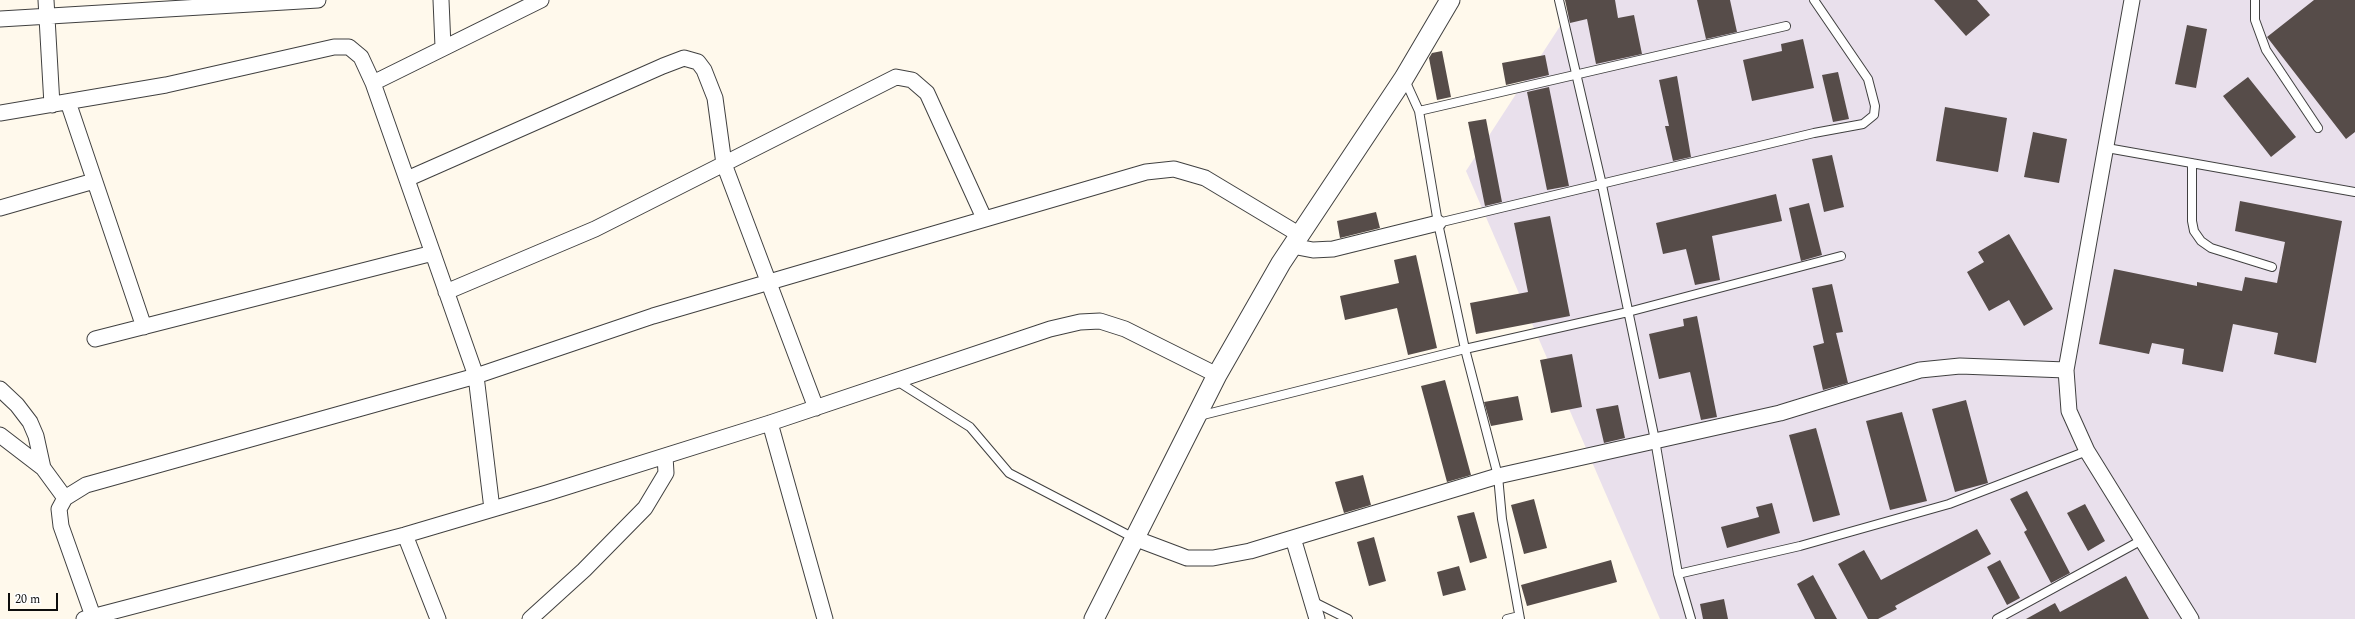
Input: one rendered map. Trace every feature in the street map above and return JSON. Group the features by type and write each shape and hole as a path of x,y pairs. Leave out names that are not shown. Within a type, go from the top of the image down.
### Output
{"street":[{"path":"46,0 52,105"},
{"path":"0,19 318,0"},
{"path":"441,0 443,47"},
{"path":"373,83 443,47 541,0"},
{"path":"1094,619 1217,375 1296,240 1404,78 1450,0"},
{"path":"2132,0 2066,370 2069,411 2087,451 2191,619"},
{"path":"0,113 166,85 334,47 349,47 361,57 373,83 476,376 492,509"},
{"path":"407,179 684,58 698,62 704,70 715,98 724,164 767,282 816,408"},
{"path":"446,292 595,229 896,77 912,80 927,93 984,218"},
{"path":"68,102 144,327"},
{"path":"1217,375 1125,329 1100,321 1080,322 1050,329 770,423 492,509 405,535 90,618 61,526 59,509 65,498 86,485 476,376 653,316 984,218 1146,172 1174,169 1205,178 1313,250 1333,249 1438,223"},
{"path":"0,208 94,181"},
{"path":"95,339 433,253"},
{"path":"1134,538 1187,558 1213,558 1250,551 1498,476 1780,412 1920,370 1960,366 2066,370"},
{"path":"0,389 17,405 30,422 36,436 43,468"},
{"path":"770,423 825,619"},
{"path":"0,435 43,468 65,498"},
{"path":"530,619 584,570 645,508 666,473 665,456"},
{"path":"405,535 438,619"},
{"path":"1293,538 1317,619"}],"lane":[{"path":"1560,0 1602,185 1655,440 1678,574 1691,619"},
{"path":"1438,223 1602,185 1814,133 1863,124 1874,115 1875,106 1868,79 1814,0"},
{"path":"2255,0 2255,20 2266,50 2318,128"},
{"path":"1419,111 1577,76 1786,26"},
{"path":"1404,78 1419,111 1438,223 1465,349 1498,476 1502,519 1520,618 1507,619"},
{"path":"2106,148 2355,192"},
{"path":"2192,163 2192,221 2194,230 2201,241 2211,248 2272,267"},
{"path":"1196,417 1465,349 1628,312 1841,256"},
{"path":"897,381 970,427 1010,473 1134,538"},
{"path":"1678,574 1800,546 1949,504 2087,451"},
{"path":"1997,619 2142,540"},
{"path":"1312,601 1348,619"}],"shaded area":[{"path":"1577,0 2355,0 2355,619 1660,619 1466,171"}],"building":[{"path":"1565,0 1615,0 1618,18 1634,15 1642,54 1596,64 1587,19 1570,23"},
{"path":"1697,0 1730,0 1737,32 1706,39"},
{"path":"1934,0 1977,0 1990,15 1966,36"},
{"path":"2314,0 2355,0 2355,132 2346,139 2267,37"},
{"path":"2187,25 2207,29 2196,88 2175,84"},
{"path":"1803,39 1814,88 1752,101 1743,60 1782,51 1781,44"},
{"path":"1442,51 1451,97 1437,100 1429,58 1432,53"},
{"path":"1545,55 1549,75 1506,85 1502,63"},
{"path":"1838,72 1849,119 1833,122 1822,75"},
{"path":"1677,76 1691,157 1673,161 1665,126 1669,126 1659,80"},
{"path":"2248,77 2296,137 2271,157 2223,96"},
{"path":"1549,87 1569,186 1547,190 1527,92"},
{"path":"1945,107 2007,118 1998,172 1936,161"},
{"path":"1486,119 1502,202 1485,206 1468,122"},
{"path":"2033,132 2067,139 2059,183 2024,177"},
{"path":"1832,155 1844,207 1824,212 1812,159"},
{"path":"1776,194 1782,221 1712,236 1720,280 1695,285 1686,249 1663,254 1656,223"},
{"path":"2240,201 2342,221 2316,363 2274,354 2278,333 2233,324 2223,372 2182,364 2184,349 2152,343 2149,354 2099,344 2114,269 2197,286 2197,282 2242,291 2245,277 2277,283 2285,242 2235,231"},
{"path":"1809,203 1822,255 1801,261 1789,208"},
{"path":"1376,212 1380,228 1340,238 1337,221"},
{"path":"1550,216 1570,316 1476,334 1470,303 1528,292 1514,223"},
{"path":"2009,234 2053,309 2024,326 2009,300 1989,311 1967,272 1984,262 1978,252"},
{"path":"1416,255 1437,348 1408,355 1397,308 1345,320 1340,296 1399,283 1394,260"},
{"path":"1832,284 1843,332 1836,333 1848,383 1823,390 1813,346 1824,343 1812,288"},
{"path":"1697,316 1717,417 1701,420 1690,372 1659,379 1649,334 1684,326 1683,319"},
{"path":"1572,354 1582,407 1551,413 1540,360"},
{"path":"1445,380 1471,475 1447,482 1421,386"},
{"path":"1518,396 1523,420 1491,426 1484,402"},
{"path":"1966,400 1988,483 1955,492 1932,409"},
{"path":"1618,405 1625,438 1604,443 1596,409"},
{"path":"1902,412 1927,501 1890,510 1866,421"},
{"path":"1816,428 1840,515 1813,522 1789,435"},
{"path":"1363,475 1371,505 1344,513 1335,482"},
{"path":"2027,491 2070,573 2051,583 2024,532 2027,530 2010,499"},
{"path":"1534,499 1547,548 1524,554 1511,505"},
{"path":"1772,503 1780,533 1727,548 1721,527 1759,517 1756,507"},
{"path":"2085,504 2105,541 2088,551 2067,513"},
{"path":"1474,512 1487,558 1470,563 1457,516"},
{"path":"1977,529 1991,554 1895,606 1897,609 1878,619 1868,619 1838,564 1864,550 1881,580"},
{"path":"1374,537 1386,581 1369,586 1357,542"},
{"path":"1611,560 1617,582 1527,606 1521,585"},
{"path":"2000,560 2020,598 2007,605 1987,567"},
{"path":"1459,566 1466,590 1443,596 1437,572"},
{"path":"1813,575 1837,619 1815,619 1797,584"},
{"path":"2126,576 2149,619 2026,619 2055,603 2060,612"},
{"path":"1724,599 1728,619 1703,619 1700,604"}]}
